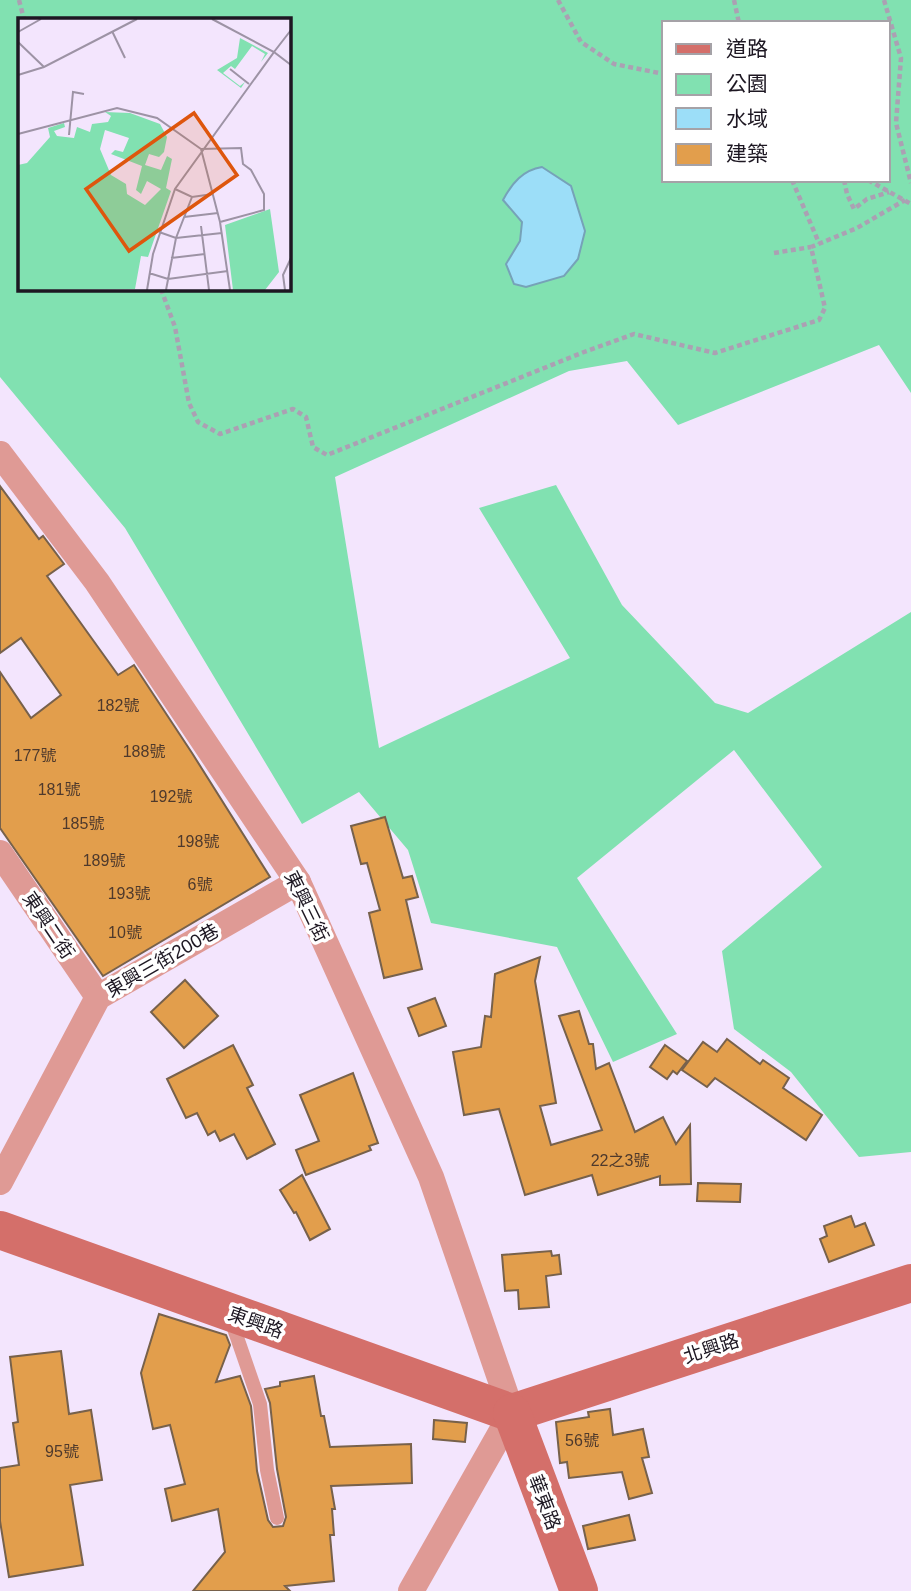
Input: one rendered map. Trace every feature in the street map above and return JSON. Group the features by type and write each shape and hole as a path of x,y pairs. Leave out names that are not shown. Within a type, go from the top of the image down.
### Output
{"street":[{"name":"東興三街","path":"0,454 97,583 298,882 431,1177 512,1413"},
{"name":"東興二街","path":"0,853 98,997"},
{"name":"東興三街200巷","path":"0,1182 98,997 298,882"},
{"name":"東興路","path":"0,1230 512,1413"},
{"name":"北興路","path":"512,1413 911,1283"},
{"path":"411,1591 512,1413"},
{"name":"華東路","path":"512,1413 579,1591"}],"lane":[{"path":"228,1312 260,1405 267,1470 277,1518"}],"path":[{"path":"19,0 24,18"},
{"path":"558,0 581,42 614,64 662,74"},
{"path":"734,0 739,21"},
{"path":"884,0 901,58 896,123 911,183"},
{"path":"793,182 819,243"},
{"path":"844,182 846,194 854,209 867,199 889,192"},
{"path":"872,182 911,204"},
{"path":"774,253 811,247 857,228 905,201"},
{"path":"161,290 175,327 189,403 198,422 220,433 293,409 306,417 313,447 327,456 583,352 634,334 715,352 819,320 825,308 811,247"}],"green space":[{"path":"0,0 911,0 911,393 879,345 678,425 627,361 569,371 335,477 379,748 570,658 479,508 556,485 622,605 715,703 748,713 911,612 911,1152 859,1157 791,1072 734,1029 722,951 822,867 734,750 577,878 677,1034 613,1062 557,947 431,923 408,850 359,792 302,824 125,528 0,377"}],"water":[{"path":"542,167 571,186 585,231 578,259 564,276 526,287 514,284 506,264 520,241 522,222 503,200 519,178"}],"building":[{"path":"0,486 39,539 43,536 64,564 47,576 118,675 134,665 270,877 103,976 0,828 0,672 31,718 61,695 21,638 0,653"},
{"path":"385,817 403,878 412,876 418,897 406,900 422,969 384,978 369,913 380,910 367,863 361,864 351,826"},
{"path":"540,957 535,981 556,1103 540,1106 551,1145 602,1130 559,1016 579,1011 589,1044 593,1044 596,1069 609,1063 635,1132 663,1117 676,1144 690,1125 691,1184 660,1185 660,1176 598,1195 592,1175 525,1195 499,1109 464,1115 453,1052 481,1047 485,1016 491,1017 495,974"},
{"path":"185,980 218,1016 184,1048 151,1012"},
{"path":"435,998 446,1026 419,1036 408,1008"},
{"path":"727,1039 760,1064 763,1060 789,1078 783,1088 822,1115 806,1140 715,1078 707,1087 682,1070 703,1042 717,1052"},
{"path":"233,1045 253,1085 247,1088 275,1144 247,1159 234,1134 220,1141 215,1131 208,1135 197,1113 186,1118 167,1079"},
{"path":"665,1045 687,1061 677,1074 673,1071 667,1079 650,1067"},
{"path":"353,1073 378,1143 369,1146 371,1150 306,1175 296,1150 319,1141 300,1095"},
{"path":"302,1175 330,1229 310,1240 296,1212 294,1213 280,1190"},
{"path":"698,1183 741,1184 740,1202 697,1201"},
{"path":"851,1216 855,1227 865,1223 874,1245 829,1262 820,1239 827,1236 824,1226"},
{"path":"551,1251 552,1256 559,1255 561,1274 546,1276 549,1307 519,1309 518,1290 505,1291 502,1255"},
{"path":"159,1314 226,1335 230,1345 216,1382 240,1376 251,1406 257,1471 268,1520 273,1527 283,1526 286,1517 277,1469 270,1403 265,1389 280,1386 280,1382 314,1376 330,1447 411,1444 412,1483 331,1486 335,1509 332,1509 334,1535 330,1535 334,1581 285,1586 290,1591 193,1591 225,1552 218,1509 172,1521 165,1489 185,1484 170,1425 153,1429 141,1373"},
{"path":"61,1351 69,1414 91,1410 102,1480 70,1485 83,1565 9,1577 0,1521 0,1468 19,1465 13,1423 18,1422 10,1357"},
{"path":"610,1409 613,1435 643,1429 649,1457 642,1458 652,1493 629,1499 622,1472 569,1478 567,1462 560,1463 556,1422 589,1417 588,1412"},
{"path":"434,1420 467,1423 465,1442 433,1439"},
{"path":"629,1515 635,1540 588,1549 583,1526"}]}
